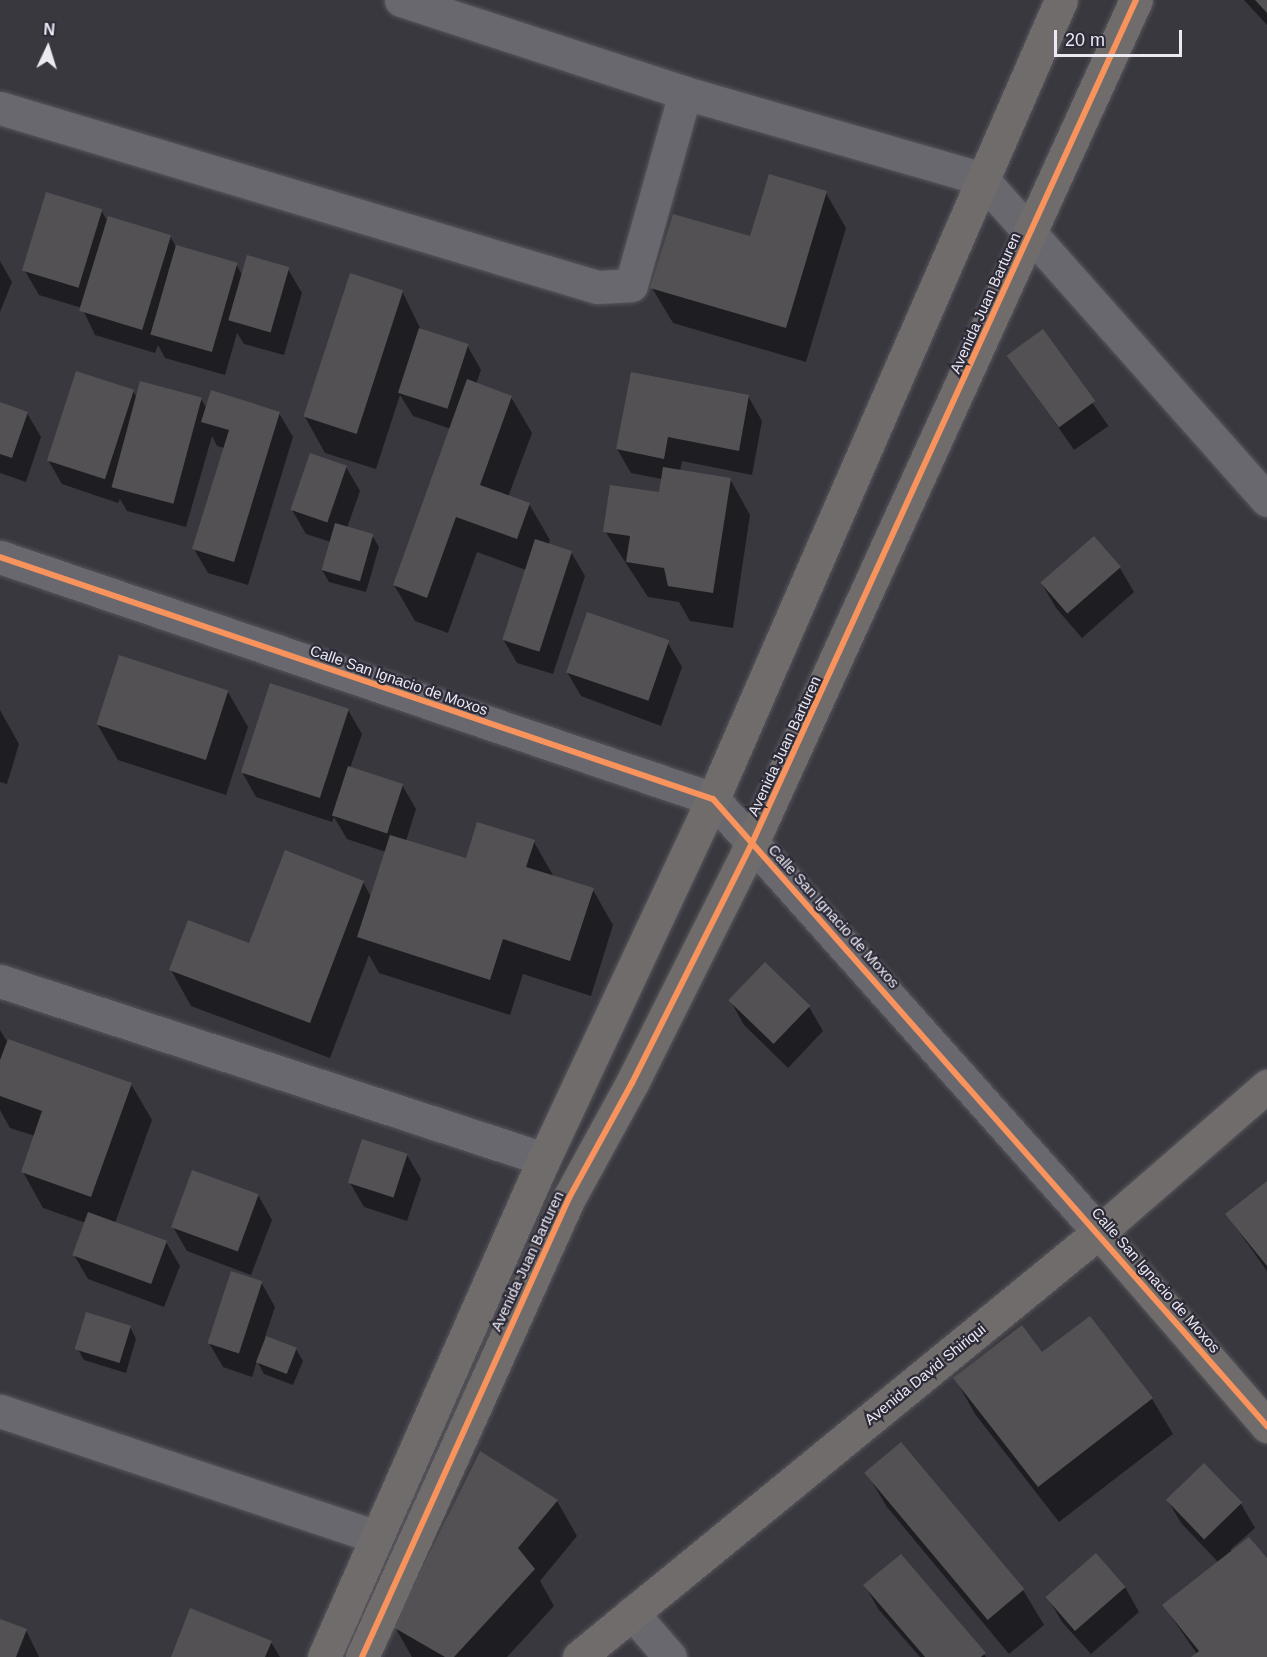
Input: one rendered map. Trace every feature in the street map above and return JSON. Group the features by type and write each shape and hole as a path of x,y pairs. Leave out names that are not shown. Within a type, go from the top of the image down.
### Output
{"street":[{"path":"401,0 685,93 982,180 1267,500"},
{"name":"Avenida Juan Barturen","path":"324,1657 544,1159 713,799 1061,0"},
{"name":"Avenida Juan Barturen","path":"362,1657 569,1198 648,1053 752,843 1137,0"},
{"path":"0,108 597,287 631,285 685,93"},
{"name":"Calle San Ignacio de Moxos","path":"0,557 713,799 1099,1232 1267,1426"},
{"path":"0,981 544,1159"},
{"name":"Avenida David Shiriqui","path":"579,1657 1099,1232 1267,1086"},
{"path":"0,1412 376,1537"},
{"path":"632,1613 670,1657"}],"building":[{"path":"1255,0 1267,0 1267,13"},
{"path":"769,174 827,191 786,328 650,288 673,214 750,236"},
{"path":"46,192 102,209 78,288 22,270"},
{"path":"108,216 171,235 142,330 79,311"},
{"path":"176,245 238,263 212,352 150,334"},
{"path":"247,255 289,267 271,332 228,320"},
{"path":"350,273 403,290 357,434 303,417"},
{"path":"419,328 468,344 447,409 398,393"},
{"path":"1043,329 1095,401 1059,427 1007,355"},
{"path":"76,371 134,390 105,479 47,460"},
{"path":"631,372 749,395 739,451 668,437 664,459 616,449"},
{"path":"467,379 512,396 480,485 530,503 517,539 456,517 427,598 393,585"},
{"path":"140,381 202,398 173,504 112,487"},
{"path":"211,390 280,412 234,562 192,549 229,430 201,422"},
{"path":"0,402 28,412 12,458 0,454"},
{"path":"310,453 347,466 327,522 290,510"},
{"path":"663,467 731,478 713,593 668,586 664,568 626,562 630,536 603,532 610,485 659,492"},
{"path":"335,523 373,534 360,581 321,570"},
{"path":"1094,536 1121,567 1067,614 1040,583"},
{"path":"535,539 572,551 539,652 502,640"},
{"path":"587,612 669,640 648,701 566,673"},
{"path":"119,655 228,691 206,760 96,724"},
{"path":"270,683 349,709 320,798 241,772"},
{"path":"348,766 403,784 387,833 332,815"},
{"path":"477,822 535,840 526,867 594,888 570,961 503,939 490,980 357,937 390,835 466,858"},
{"path":"285,850 364,881 310,1023 169,970 188,920 249,943"},
{"path":"765,962 810,1006 774,1044 728,1000"},
{"path":"8,1039 132,1083 91,1197 21,1172 42,1111 0,1096 0,1060"},
{"path":"362,1139 408,1154 393,1198 348,1183"},
{"path":"192,1170 259,1194 238,1252 171,1227"},
{"path":"1267,1181 1267,1266 1225,1214"},
{"path":"88,1212 167,1241 151,1284 72,1255"},
{"path":"231,1271 262,1281 239,1353 208,1343"},
{"path":"86,1312 131,1326 120,1363 75,1349"},
{"path":"1090,1316 1153,1398 1038,1487 953,1378 1022,1325 1042,1352"},
{"path":"266,1336 297,1348 287,1374 256,1362"},
{"path":"901,1442 1024,1589 988,1620 864,1473"},
{"path":"480,1451 558,1500 518,1548 535,1569 454,1657 445,1657 393,1627"},
{"path":"1204,1463 1242,1503 1204,1539 1166,1500"},
{"path":"1249,1537 1267,1558 1267,1657 1191,1657 1199,1651 1162,1605"},
{"path":"1096,1553 1126,1587 1075,1631 1045,1597"},
{"path":"901,1554 986,1653 981,1657 925,1657 863,1585"},
{"path":"190,1608 272,1641 265,1657 171,1657"},
{"path":"0,1619 27,1629 16,1657 0,1657"}],"cycle path":[{"path":"362,1657 569,1198 632,1083 752,843 1136,0"},
{"path":"0,557 713,799 1267,1426"}]}
